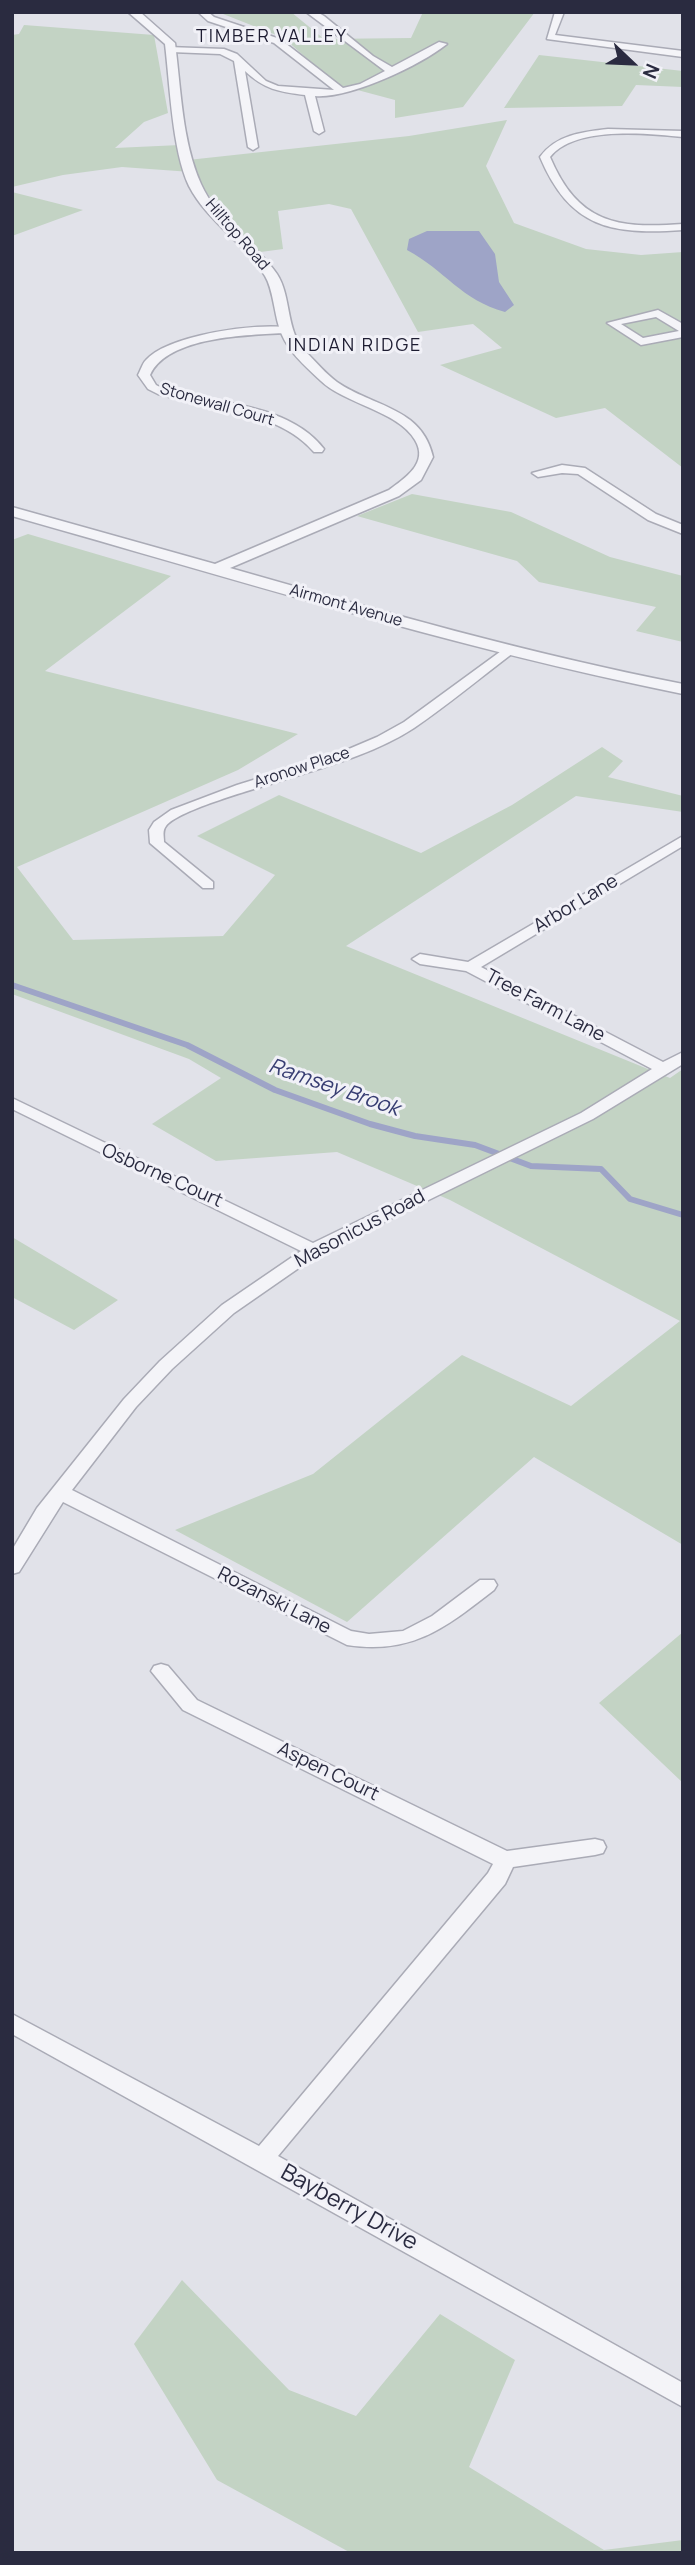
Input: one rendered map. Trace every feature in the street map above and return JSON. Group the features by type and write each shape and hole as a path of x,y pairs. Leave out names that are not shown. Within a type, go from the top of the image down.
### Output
{"street":[{"path":"133,12 165,36 171,49 221,51 238,59 267,85 310,94 343,92 363,86 442,44"},
{"path":"202,12 211,19 277,41 343,92"},
{"path":"310,12 330,22 373,62 391,70"},
{"path":"560,12 550,37 683,54"},
{"name":"Hilltop Road","path":"171,49 181,132 195,185 214,212 272,276 286,330 298,352 318,375 415,430 422,439 426,457 416,477 394,493 237,558 215,570"},
{"path":"238,59 253,148"},
{"path":"243,87 267,85"},
{"path":"310,94 319,131"},
{"path":"683,134 642,131 587,135 556,144 545,156 560,188 587,217 629,226 683,226"},
{"path":"658,313 683,332 641,342 612,323 658,313"},
{"name":"Stonewall Court","path":"286,330 230,333 199,340 155,358 148,363 144,375 152,387 162,392 250,414 298,430 307,435 318,449"},
{"path":"538,473 562,469 581,471 642,512 683,530"},
{"name":"Airmont Avenue","path":"15,514 508,650 682,688"},
{"name":"Aronow Place","path":"208,885 157,843 156,830 162,822 204,801 342,757 382,740 409,725 508,650"},
{"name":"Arbor Lane","path":"470,967 683,840"},
{"name":"Tree Farm Lane","path":"420,959 470,967 664,1069"},
{"name":"Masonicus Road","path":"12,1567 60,1492 130,1403 166,1365 228,1309 313,1250 587,1116 683,1056"},
{"name":"Osborne Court","path":"12,1102 121,1158 236,1209 313,1250"},
{"name":"Rozanski Lane","path":"60,1492 346,1638 372,1643 401,1641 434,1626 487,1585"},
{"name":"Aspen Court","path":"161,1671 190,1705 505,1860"},
{"path":"262,2159 497,1878 505,1860 595,1847"},
{"name":"Bayberry Drive","path":"12,2023 262,2159 683,2396"}],"green space":[{"path":"218,12 291,12 324,39 411,38 423,12 535,12 463,107 395,118 395,100 335,84 284,38"},
{"path":"24,25 154,35 168,113 144,122 115,148 180,145 188,160 409,136 507,120 486,166 514,223 586,249 641,255 683,252 683,468 605,408 556,418 440,365 502,348 473,324 418,332 351,209 329,204 278,211 283,249 253,253 191,172 122,167 63,175 12,187 12,35 19,34"},
{"path":"539,55 683,71 683,87 636,85 622,106 504,108"},
{"path":"12,192 83,210 12,236"},
{"path":"412,494 511,512 610,557 683,576 683,642 636,631 656,607 539,582 517,561 357,516"},
{"path":"28,534 171,576 45,671 298,734 238,770 17,867 73,940 223,936 275,875 197,836 279,795 421,853 512,805 602,747 623,761 608,777 683,796 683,812 576,796 346,946 670,1078 683,1069 683,1545 534,1457 347,1622 175,1530 313,1474 462,1355 571,1406 680,1321 450,1200 337,1152 216,1161 152,1124 221,1078 189,1059 12,994 12,540"},
{"path":"12,1237 118,1300 74,1330 12,1297"},
{"path":"683,1632 683,1783 599,1703"},
{"path":"182,2280 289,2390 356,2416 440,2314 515,2360 469,2467 604,2550 683,2540 683,2553 351,2553 217,2480 134,2344"}],"water":[{"path":"427,231 479,231 495,254 499,282 514,305 505,312 490,307 465,293 407,250 409,239"}],"waterway":[{"name":"Ramsey Brook","path":"12,985 187,1045 275,1090 370,1124 415,1136 475,1145 531,1166 601,1169 630,1199 683,1215"}],"district":[{"name":"TIMBER VALLEY","path":"272,37"},
{"name":"INDIAN RIDGE","path":"355,346"}]}
